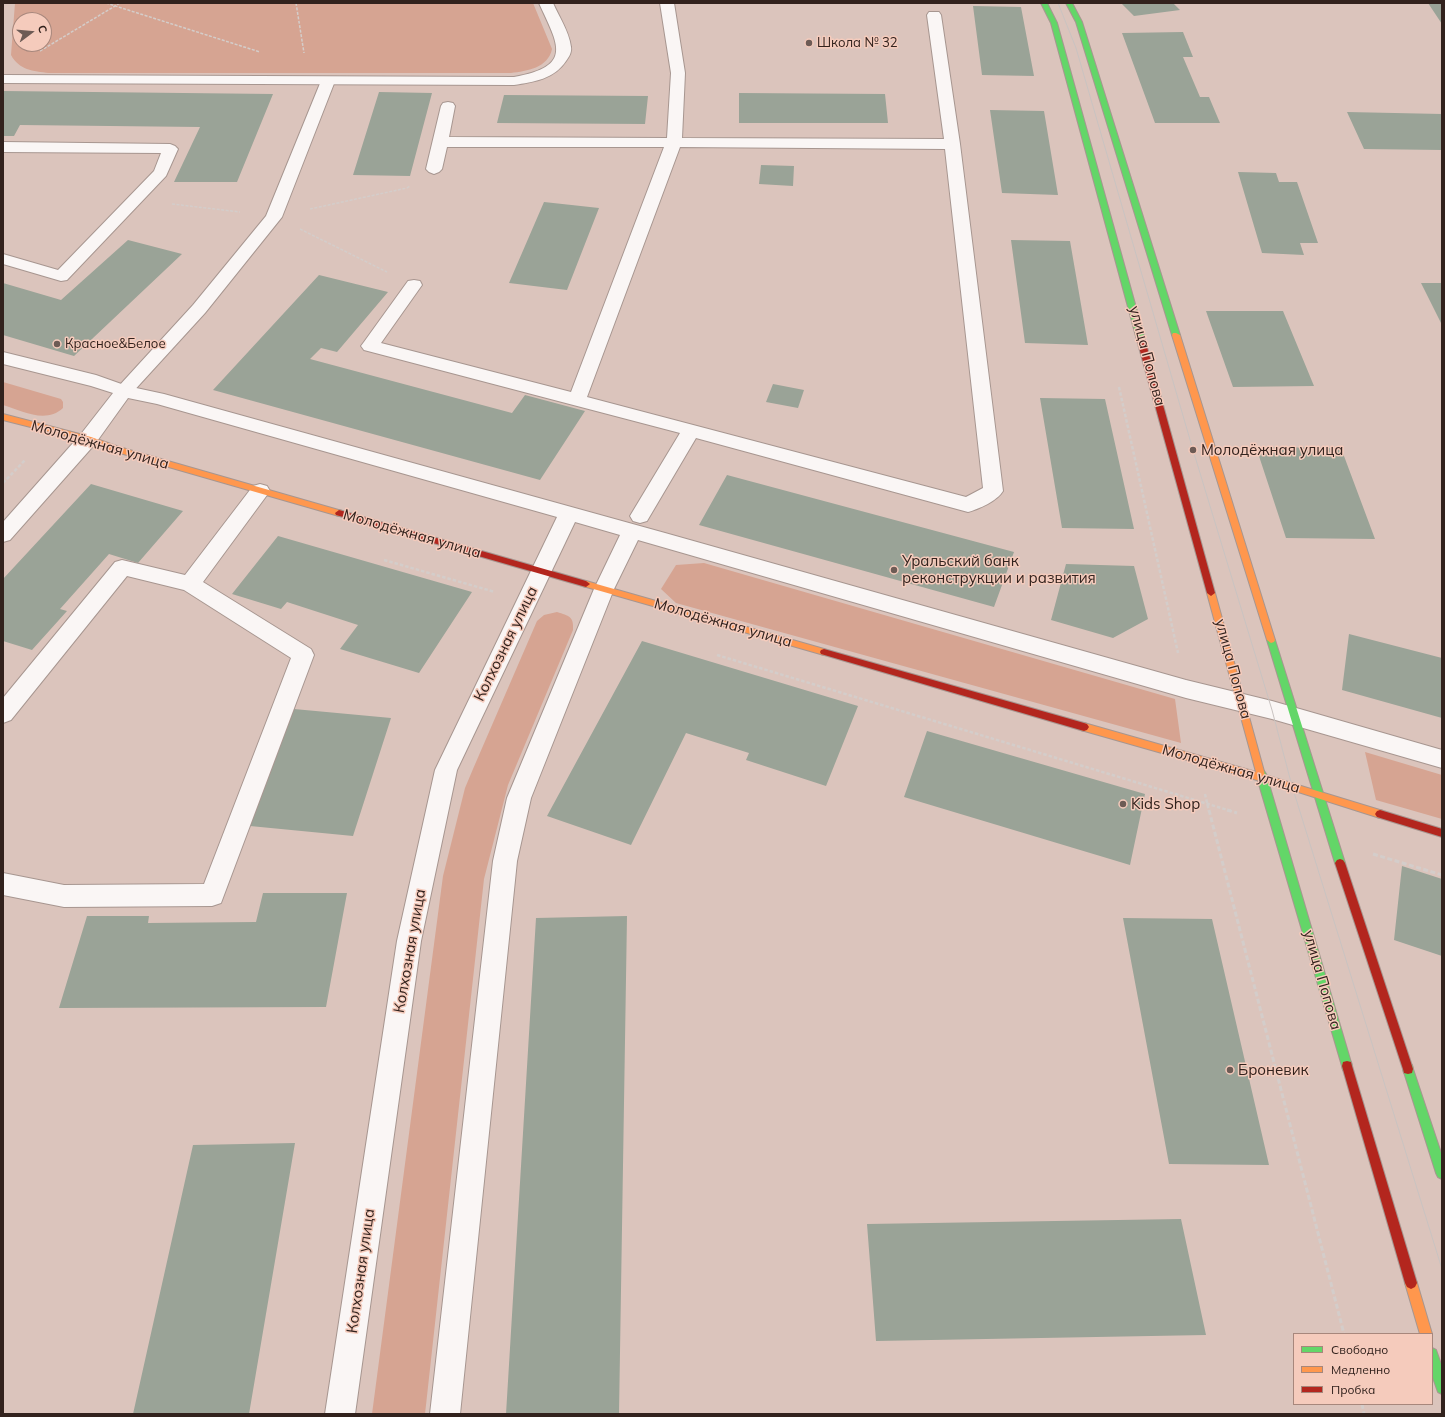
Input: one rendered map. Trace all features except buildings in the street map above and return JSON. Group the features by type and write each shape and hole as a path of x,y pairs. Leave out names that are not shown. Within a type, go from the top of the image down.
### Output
{"street":[{"path":"3,79 514,82 534,78 548,73 557,65 563,56 564,47 546,3"},
{"path":"578,400 674,142 678,73 667,3"},
{"name":"улица Попова","path":"1044,3 1054,23 1243,702 1275,824 1426,1333"},
{"path":"1069,3 1079,22 1320,794 1333,840 1442,1173"},
{"path":"414,284 370,346 691,430 968,505 992,491 952,144 934,14"},
{"path":"3,535 88,439 124,391 199,309 274,217 328,81"},
{"path":"434,169 448,106"},
{"path":"440,142 952,144"},
{"path":"3,147 170,149 161,173 61,276 3,259"},
{"path":"3,358 96,381 124,391 158,398 569,513 636,524 1171,684 1243,702 1442,759"},
{"name":"Молодёжная улица","path":"3,417 52,431 88,439 116,450 1263,777 1442,833"},
{"path":"445,1414 505,861 519,798 604,589 636,524 691,430"},
{"path":"190,584 260,491"},
{"name":"Колхозная улица","path":"340,1414 409,941 446,770 569,513"},
{"path":"3,714 122,567 190,584 302,655 212,896 64,896 3,884"},
{"path":"1433,1357 1442,1388"}],"path":[{"path":"106,3 260,52"},
{"path":"36,53 120,3"},
{"path":"296,3 306,66 300,80"},
{"path":"274,217 407,188 434,169"},
{"path":"3,483 52,431"},
{"path":"378,558 526,602"},
{"path":"713,654 1275,824"},
{"path":"1333,840 1442,876"}],"shaded area":[{"path":"15,3 533,3 552,49 546,60 536,67 530,70 511,73 49,73 27,69 22,67 11,55 12,42 12,52 52,52 52,12 14,12"},
{"path":"3,382 61,399 63,402 63,408 56,413 42,416 26,413 3,405"},
{"path":"704,563 1175,699 1181,743 676,603 661,589 676,565"},
{"path":"557,612 572,619 573,630 508,785 484,879 425,1414 372,1414 443,876 465,788 473,769 537,621 544,615"},
{"path":"1365,752 1442,775 1442,819 1376,800"}],"tram line":[{"path":"1058,3 1076,48 1193,450 1272,710 1292,786 1442,1269"}],"traffic: fast":[{"path":"1044,3 1054,23 1141,340"},
{"path":"1069,3 1079,22 1176,335"},
{"path":"1271,640 1340,863"},
{"path":"1261,774 1347,1066"},
{"path":"1408,1069 1442,1173"},
{"path":"1433,1357 1442,1388"}],"traffic: slow":[{"path":"1176,335 1271,640"},
{"path":"3,417 88,439 116,449 339,513"},
{"path":"586,584 824,652"},
{"path":"1211,593 1261,774"},
{"path":"1084,727 1292,786 1380,814"},
{"path":"1411,1283 1426,1333"}],"traffic: jam":[{"path":"1141,340 1211,593"},
{"path":"339,513 586,584"},
{"path":"824,652 1084,727"},
{"path":"1380,814 1442,833"},
{"path":"1340,863 1408,1069"},
{"path":"1347,1066 1411,1283"}],"place":[{"name":"Школа № 32","path":"809,43"},
{"name":"Красное&Белое","path":"57,344"},
{"name":"Молодёжная улица","path":"1193,450"},
{"name":"Уральский банк реконструкции и развития","path":"894,570"},
{"name":"Kids Shop","path":"1123,804"},
{"name":"Броневик","path":"1230,1070"}]}
